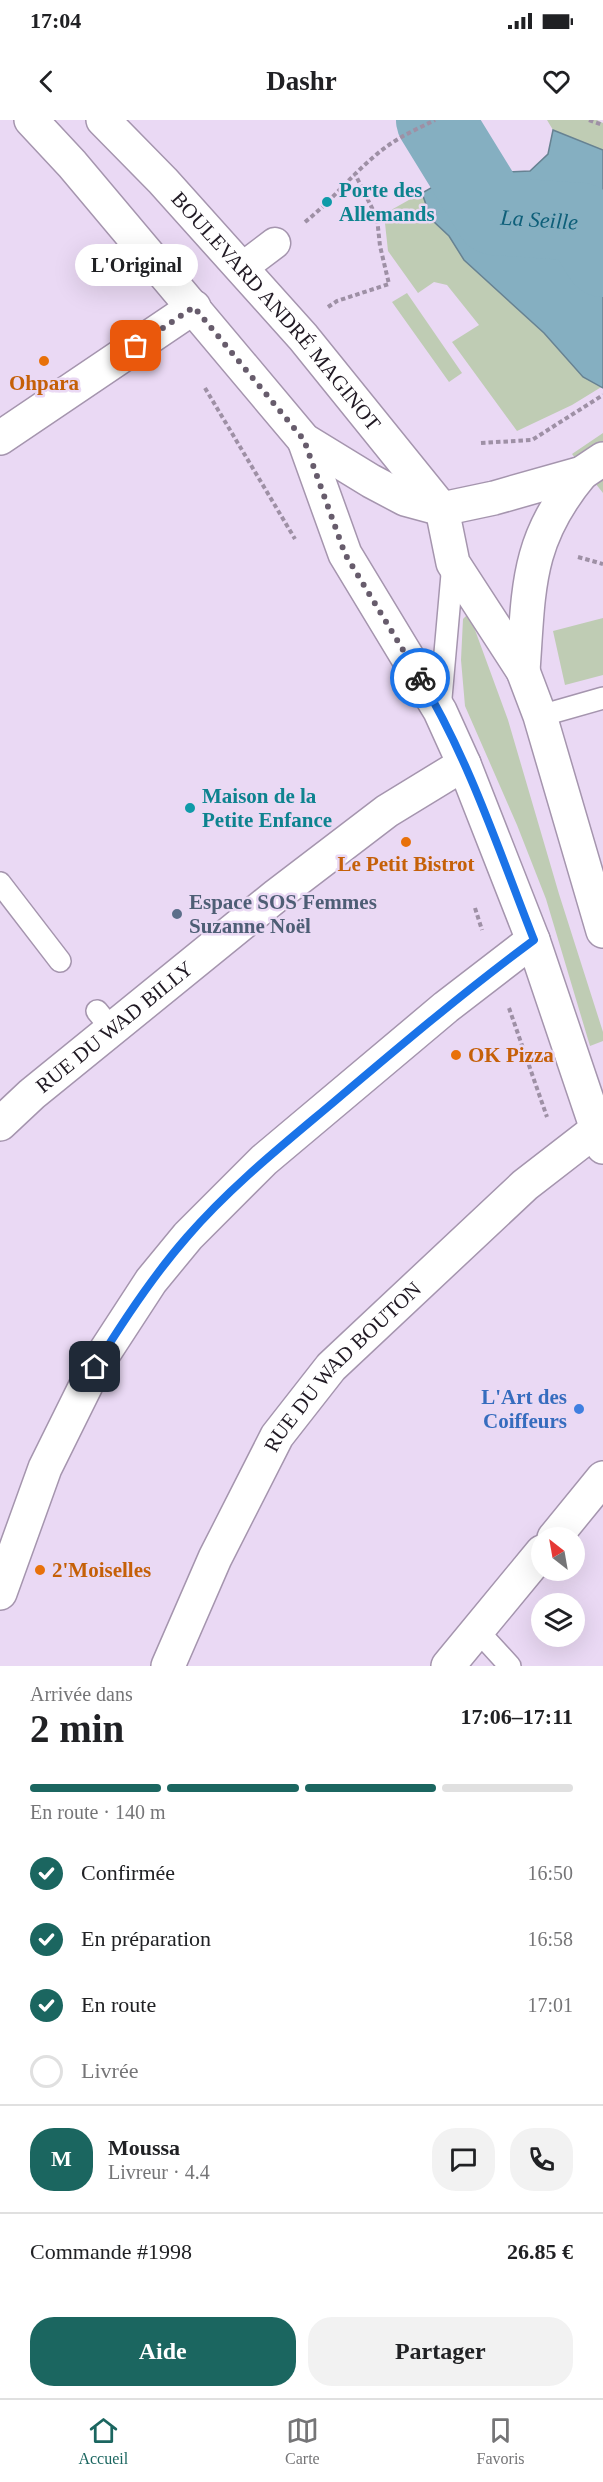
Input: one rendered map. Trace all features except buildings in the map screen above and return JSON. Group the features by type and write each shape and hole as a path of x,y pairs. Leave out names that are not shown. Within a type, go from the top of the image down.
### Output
{"main road":[{"path":"31,120 72,164 194,307 304,440 405,499 442,509 494,498 592,466"},
{"name":"BOULEVARD ANDRÉ MAGINOT","path":"103,120 163,181 296,329 442,509 453,563 523,670 540,716 603,931"},
{"path":"0,438 194,307"},
{"path":"304,440 345,554 440,711 464,765 534,940 601,1135"},
{"path":"523,670 528,597 535,555 552,513 561,498 592,466"},
{"name":"RUE DU WAD BILLY","path":"0,1124 104,1019 277,895 378,818 411,795 464,765"},
{"path":"0,1593 45,1468 95,1367 151,1281 188,1236 264,1160 446,1007 534,940"},
{"name":"RUE DU WAD BOUTON","path":"168,1666 215,1558 277,1436 331,1367 525,1185 550,1166 601,1135"},
{"path":"563,1527 603,1478"},
{"path":"448,1666 531,1565"}],"street":[{"path":"242,268 274,243"}],"lane":[{"path":"440,711 453,563"},
{"path":"540,716 603,698"},
{"path":"0,884 60,961"},
{"path":"477,1630 510,1666"}],"path":[{"path":"274,243 329,202 355,174 388,145 435,120"},
{"path":"589,120 603,125"},
{"path":"296,329 338,300 389,284 380,246 377,218 355,174"},
{"path":"203,385 299,546"},
{"path":"481,443 532,440 603,395"},
{"path":"474,906 553,1136 550,1166"}],"green space":[{"path":"547,120 597,120 603,123 603,386 572,405 517,431 452,342 479,325 447,285 434,282 418,293 388,251 384,214 478,161 507,172 531,171 548,154 553,130"},
{"path":"407,293 462,373 449,382 392,302"},
{"path":"603,433 603,493 572,454"},
{"path":"467,615 471,619 508,720 559,894 603,1032 603,1041 590,1046 546,899 517,825 465,706 461,660 463,619"},
{"path":"603,618 603,675 565,685 553,631"}],"water":[{"path":"553,130 603,150 603,388 583,377 544,333 464,260 449,236 431,219 422,193 478,161 507,172 530,171 548,154"}],"waterway":[{"name":"La Seille","path":"435,120 494,216 581,222 603,258"}],"way so far":[{"path":"136,346 194,307 304,440 345,554 420,678"}],"place":[{"name":"Porte des Allemands","path":"327,202"},
{"name":"L'Original","path":"136,346"},
{"name":"Ohpara","path":"44,361"},
{"name":"Maison de la Petite Enfance","path":"190,808"},
{"name":"Le Petit Bistrot","path":"406,842"},
{"name":"Espace SOS Femmes Suzanne Noël","path":"177,914"},
{"name":"OK Pizza","path":"456,1055"},
{"name":"L'Art des Coiffeurs","path":"579,1409"},
{"name":"2'Moiselles","path":"40,1570"}],"route":[{"path":"95,1367 151,1281 188,1236 232,1191 264,1160 446,1007 534,940 464,765 440,711 420,678"}]}
